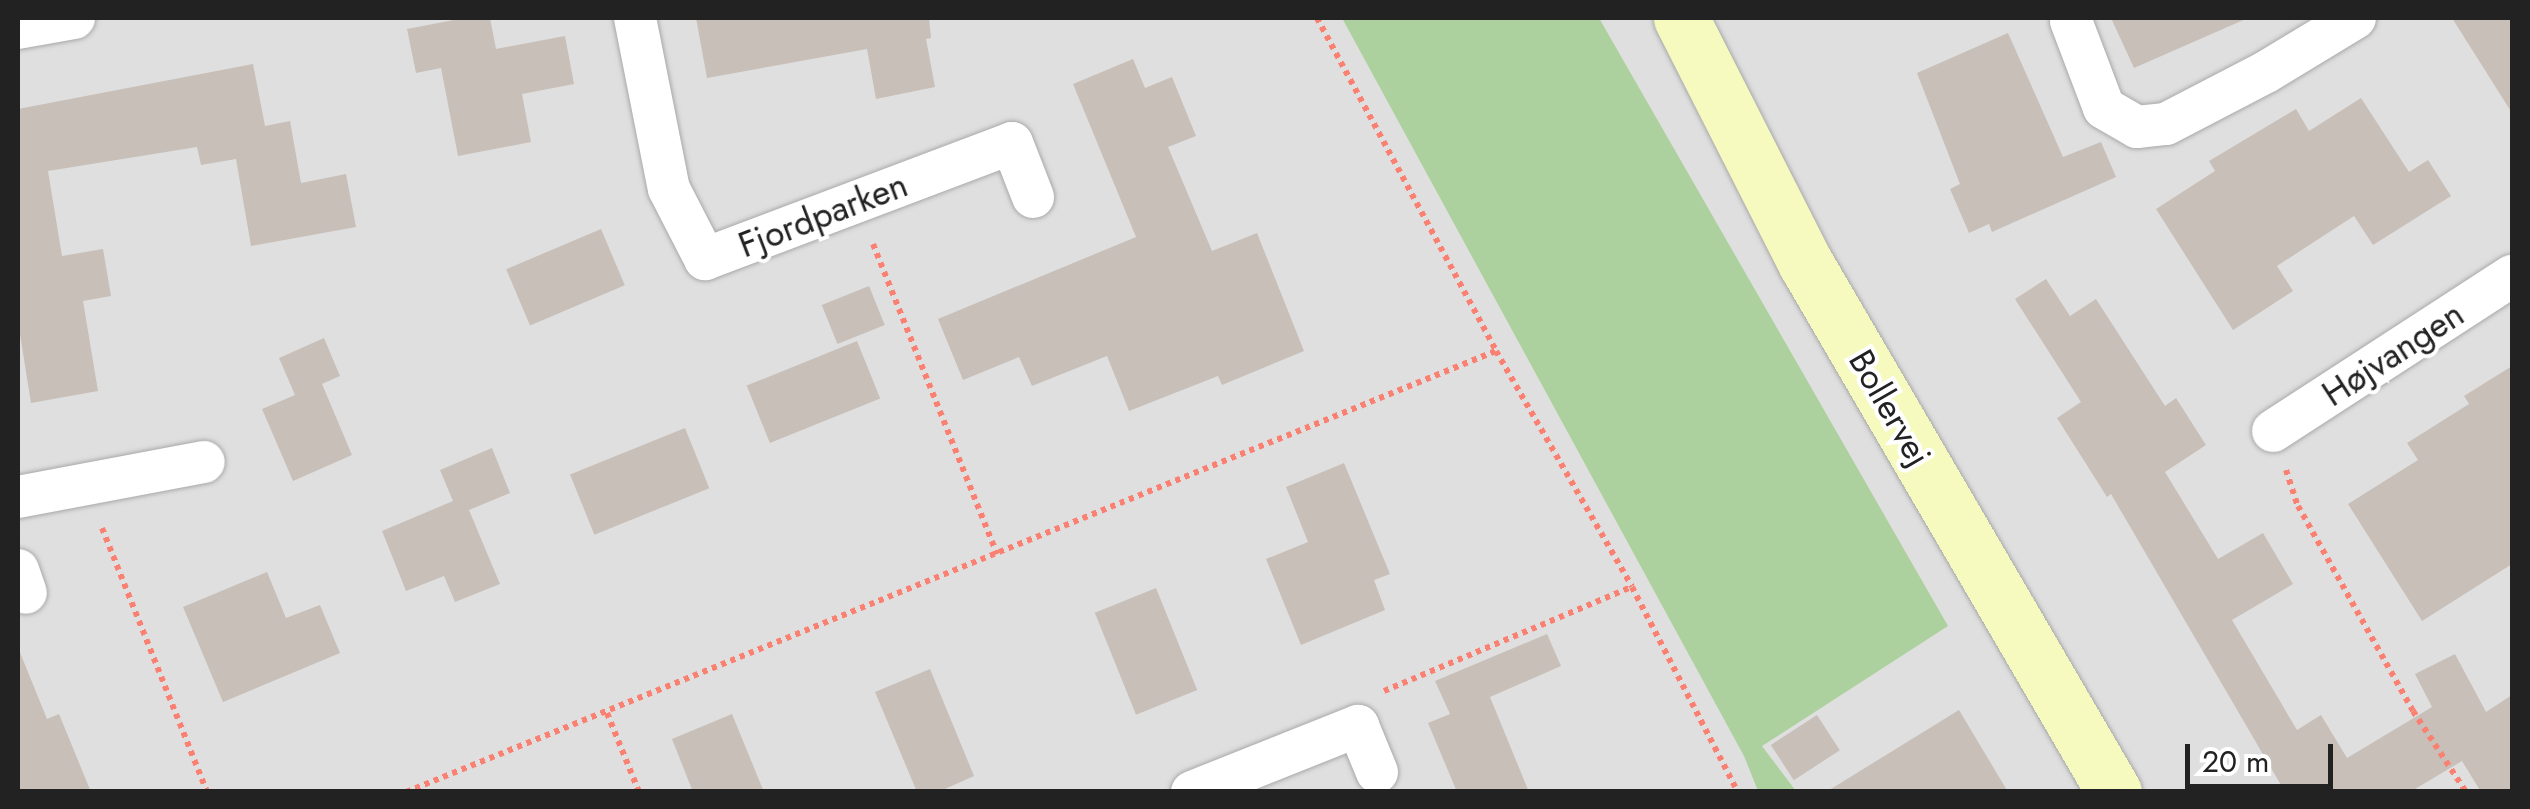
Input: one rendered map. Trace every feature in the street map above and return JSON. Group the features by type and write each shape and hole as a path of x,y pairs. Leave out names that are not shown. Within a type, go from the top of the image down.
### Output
{"main road":[{"name":"Bollervej","path":"1681,18 1806,264 2114,792"}],"street":[{"path":"18,28 74,18"},
{"name":"Fjordparken","path":"635,18 669,189 704,259 1012,144 1033,197"},
{"path":"2071,21 2104,108 2137,127 2166,124 2266,72 2354,18"},
{"name":"Højvangen","path":"2274,431 2512,276"},
{"path":"18,497 204,462"},
{"path":"1192,792 1358,726 1376,772"}],"path":[{"path":"1316,18 1496,351 1632,587 1738,792"},
{"path":"856,202 997,554"},
{"path":"406,792 1496,351"},
{"path":"2274,431 2298,506 2413,711 2466,792"},
{"path":"90,483 124,588 208,792"},
{"path":"1358,726 1379,693 1632,587"},
{"path":"607,713 638,792"}],"shaded area":[{"path":"18,18 2512,18 2512,791 18,791"}],"green space":[{"path":"1342,18 1599,18 1948,626 1762,746 1796,791 1758,791 1744,756"}],"building":[{"path":"464,18 490,18 496,49 565,36 574,84 522,94 531,142 458,156 441,68 416,73 407,29"},
{"path":"696,18 929,18 931,38 926,39 935,87 876,99 867,49 707,78"},
{"path":"2111,18 2248,18 2134,68"},
{"path":"2452,18 2512,18 2512,113"},
{"path":"2008,33 2063,157 2101,142 2116,177 1992,232 1989,224 1969,233 1950,189 1960,184 1917,73"},
{"path":"1133,59 1145,88 1172,77 1196,136 1168,147 1212,251 1257,233 1304,351 1222,385 1218,376 1129,411 1107,356 1032,386 1019,357 963,380 938,319 1136,237 1073,84"},
{"path":"253,64 265,126 290,121 301,183 346,174 356,227 251,246 236,159 201,165 197,147 48,171 62,256 103,249 111,296 83,301 98,391 31,403 18,322 18,109"},
{"path":"2361,98 2409,172 2428,160 2451,196 2373,245 2354,216 2277,266 2293,291 2233,330 2156,209 2215,171 2209,161 2296,109 2309,131"},
{"path":"601,229 625,285 530,325 506,269"},
{"path":"2046,279 2070,316 2096,299 2165,406 2176,398 2206,445 2165,472 2218,559 2263,533 2293,584 2232,620 2297,730 2321,715 2347,758 2432,707 2415,674 2455,654 2486,712 2512,695 2512,792 2481,792 2462,761 2410,792 2285,792 2111,494 2107,497 2057,418 2081,402 2015,299"},
{"path":"869,286 885,325 837,344 822,305"},
{"path":"324,338 340,376 322,384 352,455 293,481 262,409 295,395 279,358"},
{"path":"857,341 880,398 770,443 747,386"},
{"path":"2512,366 2512,564 2422,621 2348,504 2418,460 2407,443 2469,404 2464,396"},
{"path":"685,428 709,488 594,535 570,474"},
{"path":"492,448 510,493 469,510 500,584 455,602 444,576 406,591 382,531 453,501 440,470"},
{"path":"1344,463 1390,574 1374,580 1385,610 1301,645 1266,559 1308,542 1286,487"},
{"path":"267,572 286,618 320,605 340,653 223,702 183,607"},
{"path":"1156,588 1197,690 1136,715 1095,613"},
{"path":"1547,634 1561,666 1490,697 1529,792 1457,792 1428,723 1450,714 1435,681"},
{"path":"19,650 47,719 59,714 91,792 18,792"},
{"path":"930,669 974,776 938,792 917,792 875,692"},
{"path":"1959,710 2008,792 1826,792"},
{"path":"732,714 764,792 693,792 672,739"},
{"path":"1817,715 1840,750 1794,780 1771,745"}]}
